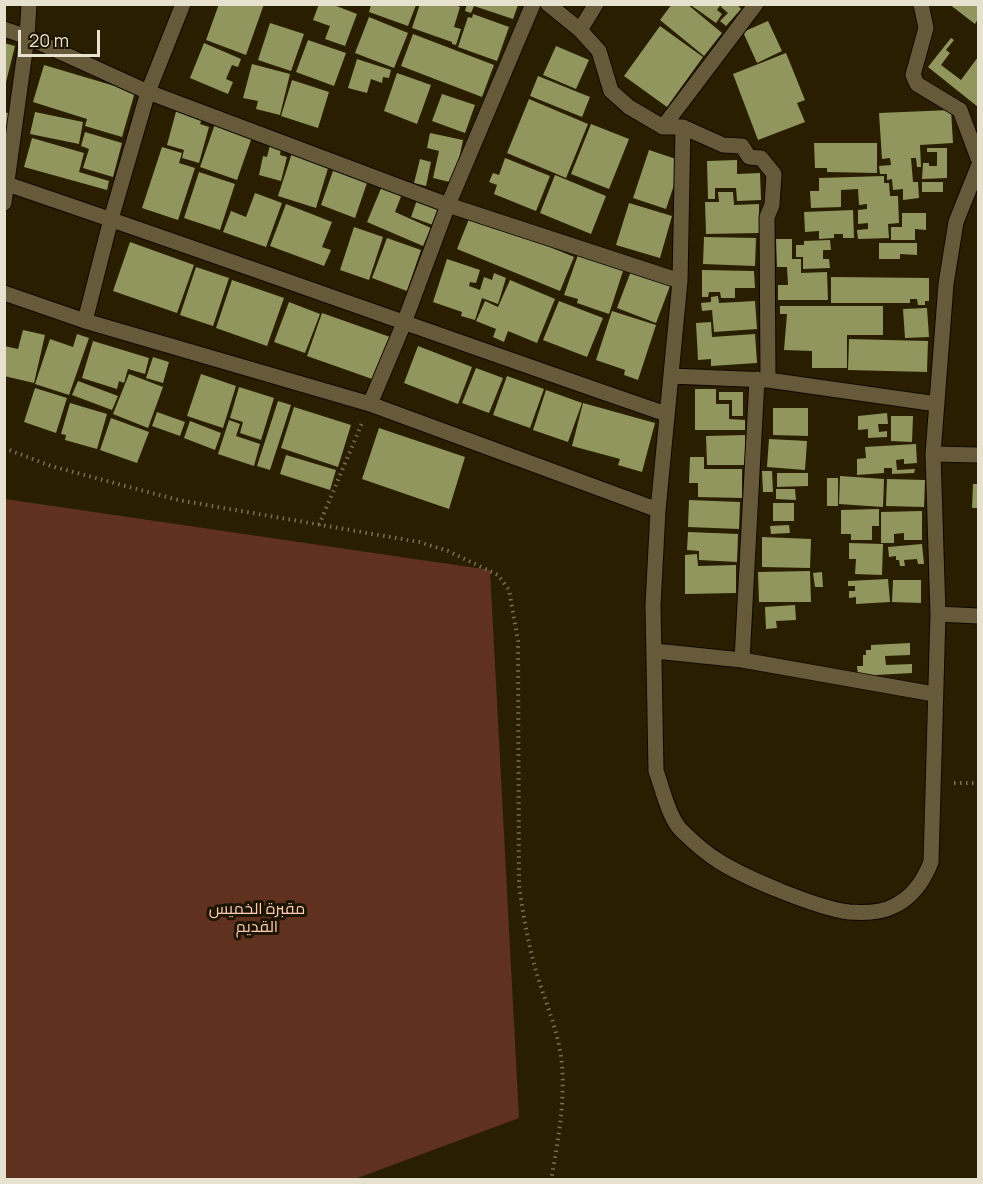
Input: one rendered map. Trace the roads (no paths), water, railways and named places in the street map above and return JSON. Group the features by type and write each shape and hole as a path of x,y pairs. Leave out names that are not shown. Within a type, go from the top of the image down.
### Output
{"street":[{"path":"4,203 27,37 29,4"},
{"path":"85,321 111,219 148,92 183,4"},
{"path":"370,404 404,323 448,205 533,4"},
{"path":"548,4 580,30 599,51 611,91 630,107 663,127 683,128 723,145 742,146 749,158 761,158 774,174 772,205 767,217 763,380 742,660"},
{"path":"580,30 596,4"},
{"path":"663,127 756,4"},
{"path":"921,4 926,28 913,75 914,80 960,110 978,158"},
{"path":"4,29 27,37 148,92 448,205 680,281"},
{"path":"683,128 680,281 666,414 653,605 656,771 679,828 720,862 801,898 848,912 872,912 893,908 909,897 925,877 931,862 938,614 933,454 946,284 956,222 978,167"},
{"path":"6,184 666,414"},
{"path":"4,293 85,321 370,404 658,510"},
{"path":"671,376 763,380 937,404"},
{"path":"933,454 978,455"},
{"path":"938,614 978,616"},
{"path":"655,651 742,660 934,694"}],"park label":[{"name":"مقبرة الخميس القديم","path":"257,919"}]}
